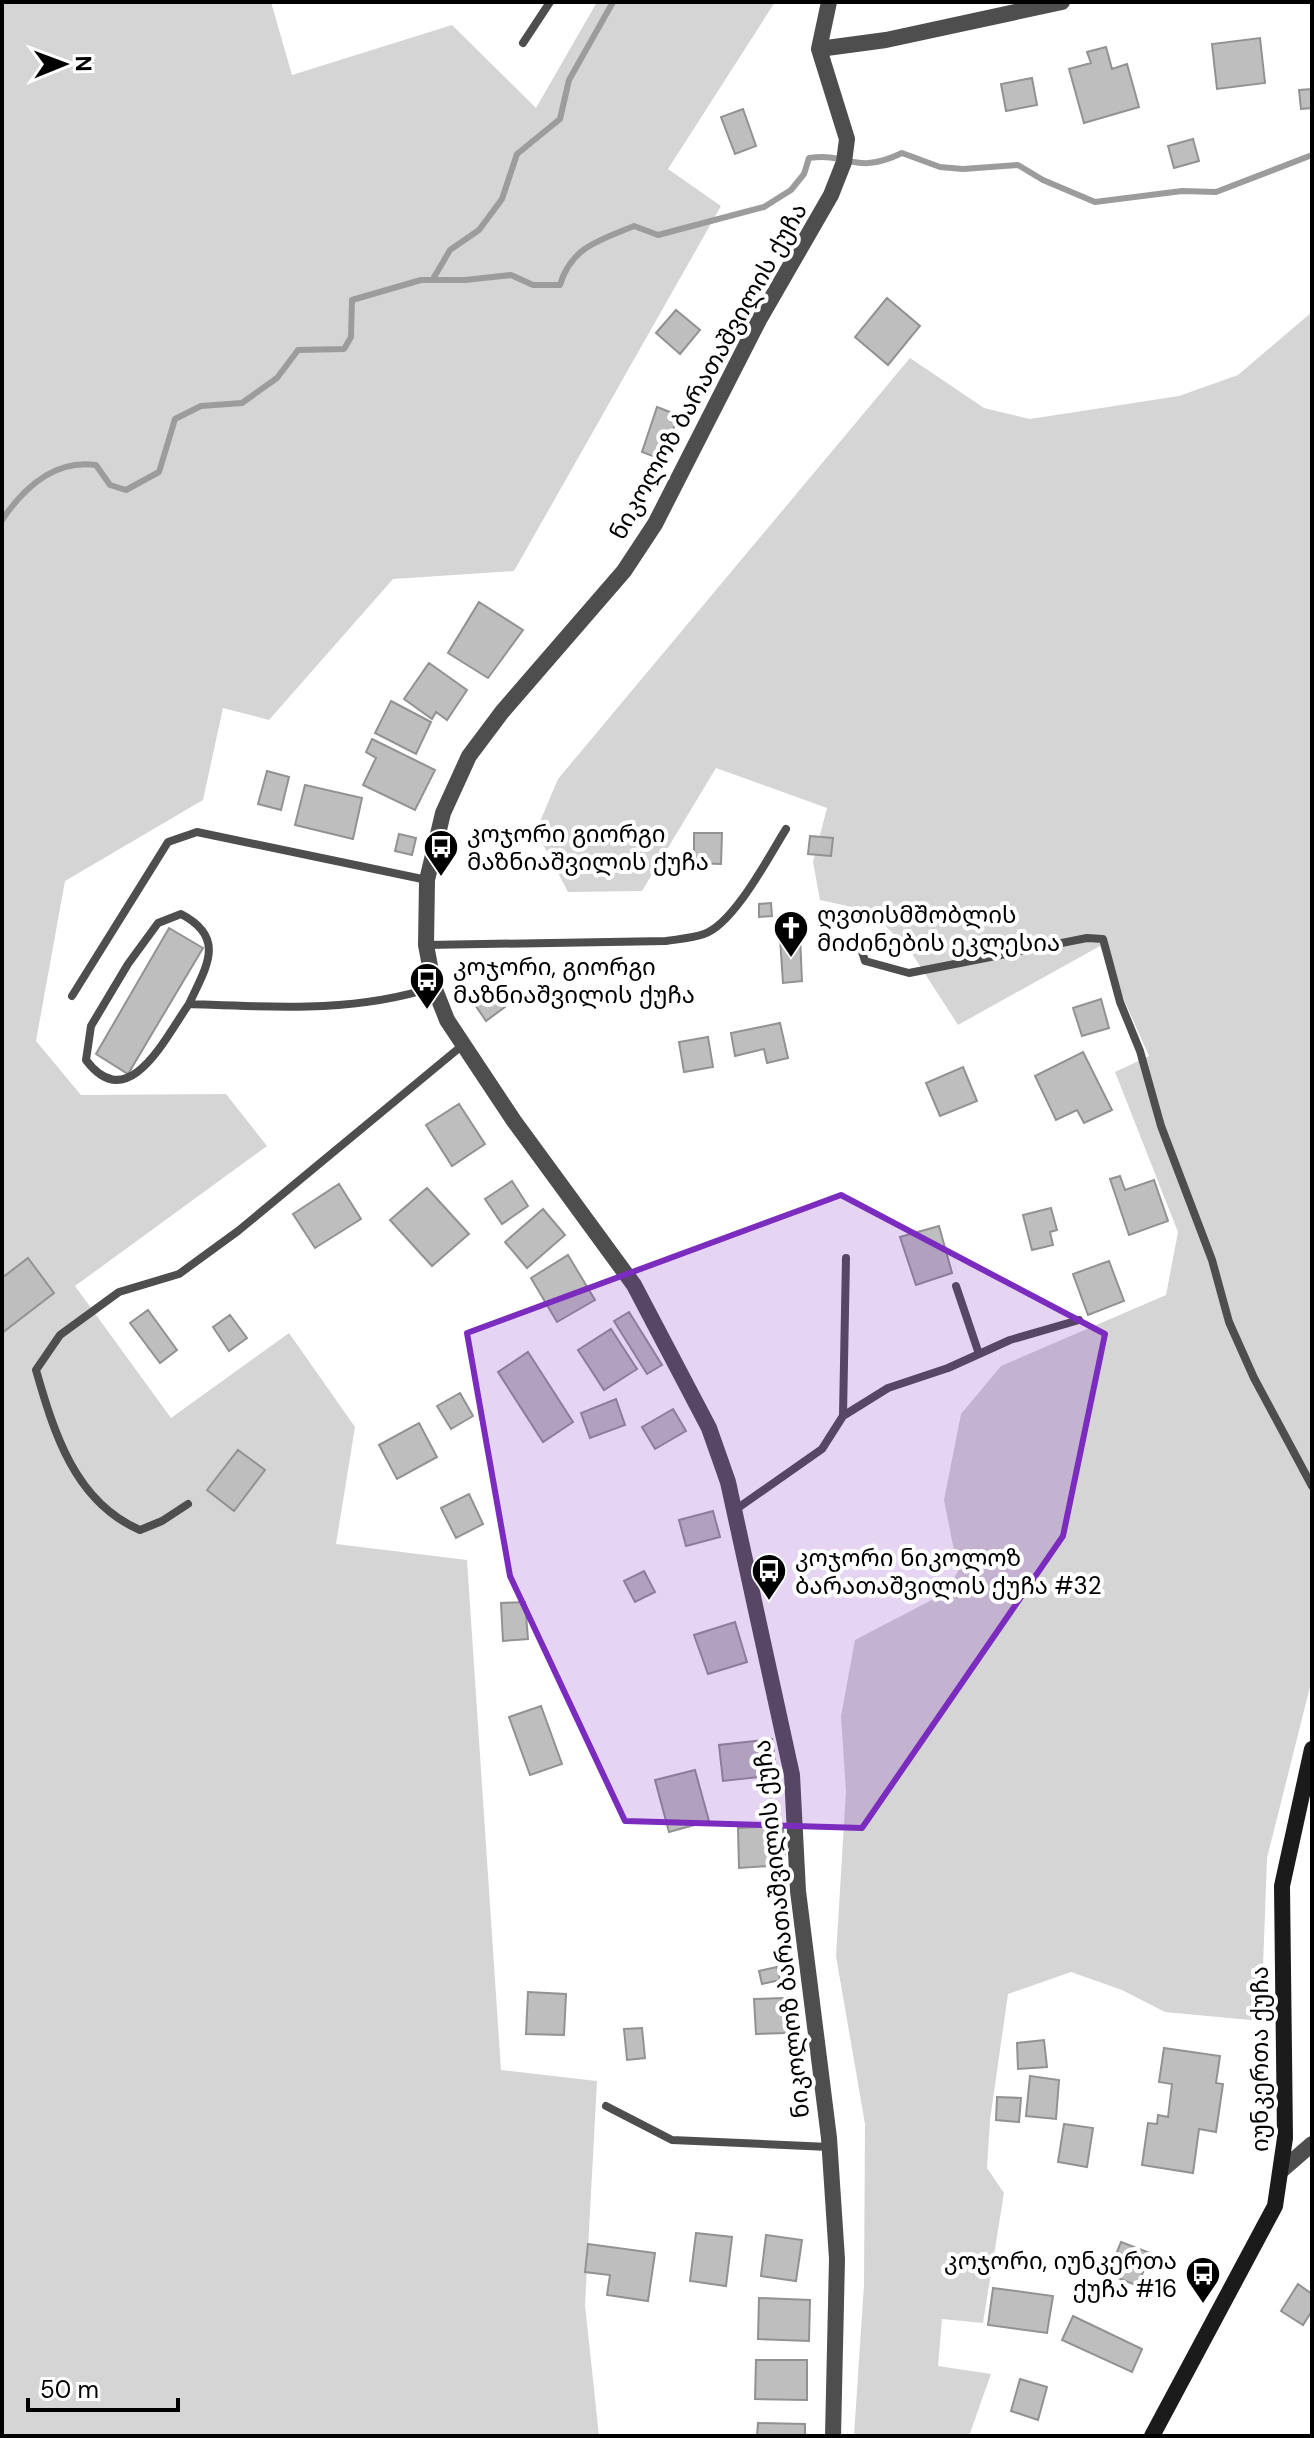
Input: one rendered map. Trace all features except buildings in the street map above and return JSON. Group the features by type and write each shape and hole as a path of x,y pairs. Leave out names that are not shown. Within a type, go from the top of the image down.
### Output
{"main road":[{"name":"იუნკერთა ქუჩა","path":"1152,2436 1275,2206 1285,2138 1282,1886 1312,1749"}],"street":[{"name":"ნიკოლოზ ბარათაშვილის ქუჩა","path":"829,2 819,49 847,139 844,162 831,195 759,320 648,536 624,571 502,712 469,756 443,813 427,880 426,945 434,987 447,1020 514,1121 634,1285 709,1428 735,1510 792,1775 798,1891 830,2147 837,2259 833,2436"},
{"path":"819,49 886,40 1062,2"},
{"path":"1282,2170 1312,2144"}],"lane":[{"path":"523,43 550,2"},
{"path":"426,945 666,941 706,934 729,913 786,829"},
{"path":"72,996 168,842 197,832 427,880"},
{"path":"181,914 197,923 210,941 209,962 189,1004 149,1062 135,1076 117,1080 96,1073 86,1060 91,1026 128,964 158,923 181,914"},
{"path":"857,936 865,961 909,973 1087,938 1103,939 1120,1002 1140,1051 1161,1126 1212,1260 1229,1322 1254,1378 1312,1486"},
{"path":"189,1004 281,1008 358,1005 434,987"},
{"path":"188,1504 162,1521 140,1530 117,1520 87,1492 52,1428 36,1370 60,1335 119,1292 179,1274 238,1231 464,1044"},
{"path":"843,1416 846,1258"},
{"path":"956,1286 979,1354"},
{"path":"735,1510 822,1449 843,1416 888,1388 1010,1340 1079,1320"},
{"path":"606,2106 672,2140 830,2147"}],"highlighted area":[{"path":"841,1195 1105,1334 1063,1536 862,1828 625,1821 510,1576 467,1333"}],"shaded area":[{"path":"2,2 271,2 292,75 452,25 536,108 597,2 775,2 668,169 721,206 514,571 393,579 269,720 223,708 203,800 65,881 36,1041 81,1095 226,1094 267,1146 75,1286 171,1418 289,1333 355,1427 336,1544 467,1560 501,2070 597,2081 585,2305 599,2436 2,2436"},
{"path":"1312,312 1312,1679 1267,1858 1261,2021 1165,2012 1122,1990 1071,1972 1008,1994 990,2120 987,2168 1004,2193 983,2323 942,2319 938,2366 991,2374 969,2436 854,2436 864,2285 865,2124 836,1956 846,1791 841,1716 855,1640 947,1592 958,1571 944,1500 961,1414 1001,1366 1166,1295 1178,1232 1115,1072 1149,1056 1100,946 958,1025 909,949 870,911 820,900 813,862 827,808 716,768 642,891 568,892 536,831 558,779 910,358 984,408 1030,419 1179,396 1238,375"}],"waterway":[{"path":"433,279 450,250 479,230 502,199 517,154 560,119 569,80 613,2"},
{"path":"2,520 30,487 67,467 96,465 110,485 126,490 159,472 175,419 201,406 242,403 277,378 298,350 344,349 351,337 352,300 421,280 465,280 511,275 533,285 560,285 579,253 634,226 658,235 764,207 791,190 804,174 809,158 873,163 902,153 940,167 963,169 1018,165 1043,180 1095,202 1182,191 1216,192 1312,155"}],"place":[{"name":"კოჯორი გიორგი მაზნიაშვილის ქუჩა","path":"441,878"},
{"name":"ღვთისმშობლის მიძინების ეკლესია","path":"791,959"},
{"name":"კოჯორი, გიორგი მაზნიაშვილის ქუჩა","path":"427,1011"},
{"name":"კოჯორი ნიკოლოზ ბარათაშვილის ქუჩა #32","path":"769,1602"},
{"name":"კოჯორი, იუნკერთა ქუჩა #16","path":"1203,2305"}]}
